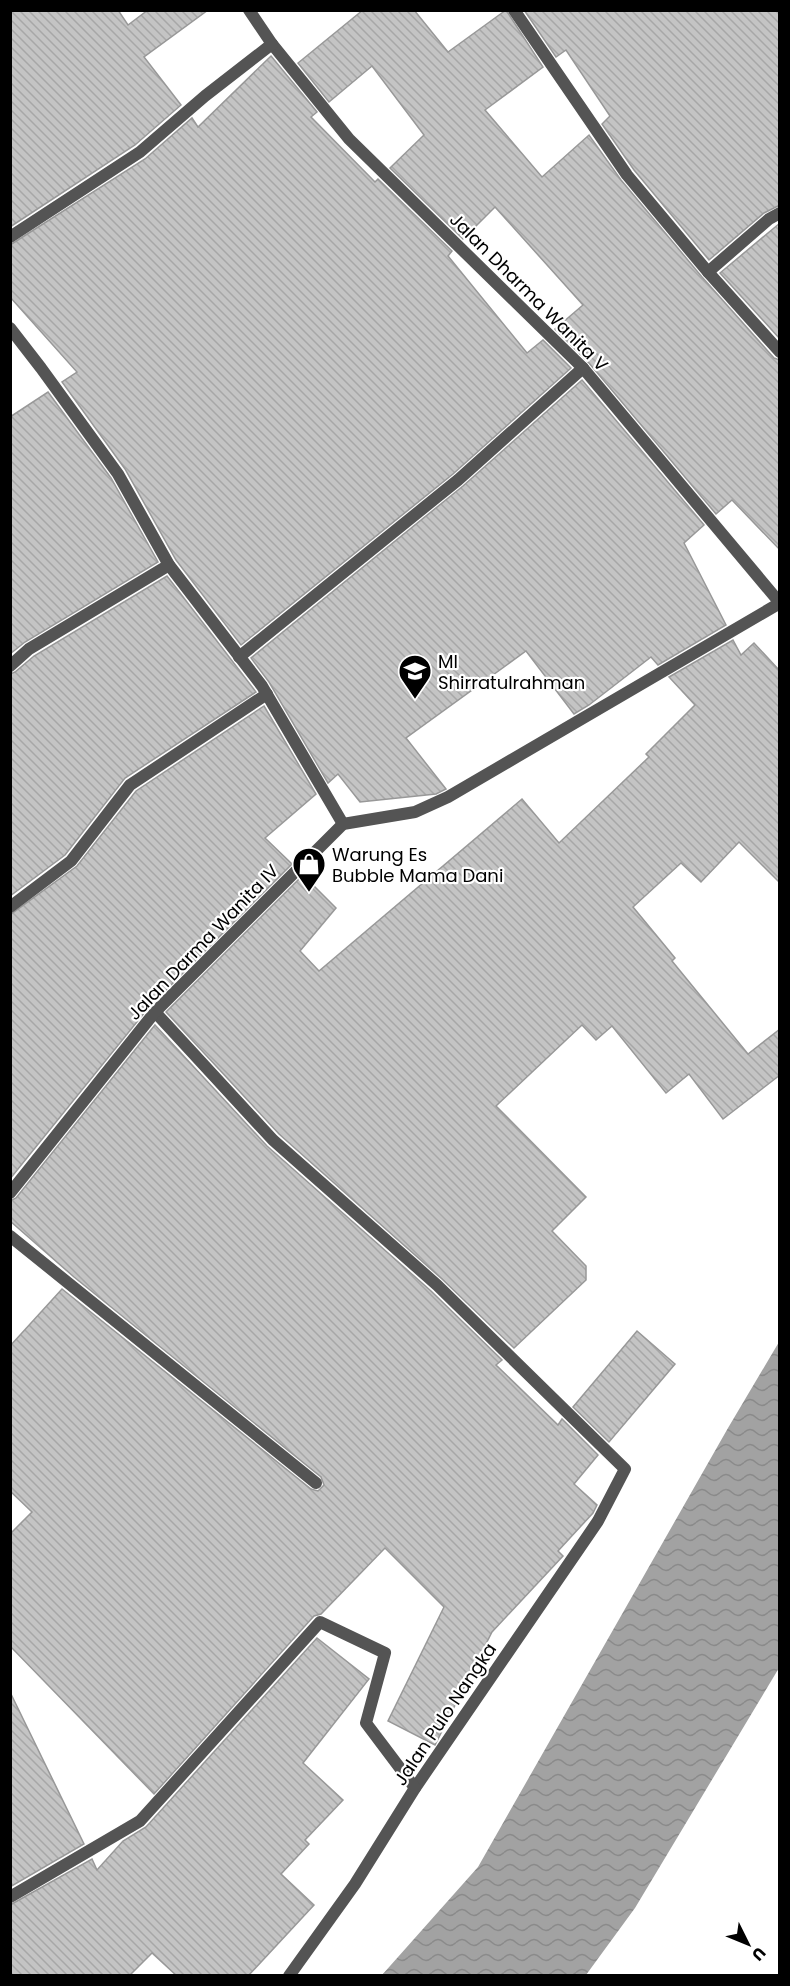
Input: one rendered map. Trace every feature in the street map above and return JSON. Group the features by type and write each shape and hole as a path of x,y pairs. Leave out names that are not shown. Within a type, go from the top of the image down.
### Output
{"street":[{"name":"Jalan Dharma Wanita V","path":"249,10 272,44 349,139 583,368 780,603"},
{"path":"514,10 627,175 708,272 780,352"},
{"path":"10,237 140,152 205,96 272,44"},
{"path":"708,272 769,219 780,213"},
{"path":"10,328 118,474 170,565 267,694 344,824 415,812 448,797 780,603"},
{"path":"239,657 458,480 583,368"},
{"path":"10,666 29,649 170,565"},
{"path":"10,907 71,861 130,785 267,694"},
{"name":"Jalan Darma Wanita IV","path":"10,1193 155,1012 344,824"},
{"name":"Jalan Pulo Nangka","path":"155,1012 273,1140 437,1285 625,1469 598,1521 415,1788 355,1884 289,1976"},
{"path":"10,1236 316,1483"},
{"path":"10,1897 140,1821 320,1622 386,1653 366,1723 415,1788"}],"water":[{"path":"779,1342 779,1668 635,1908 586,1975 382,1975 478,1867"}],"building":[{"path":"10,10 118,10 128,25 148,10 208,10 144,57 181,105 135,145 10,227"},
{"path":"363,10 414,10 448,52 506,10 543,67 485,110 542,177 589,135 621,180 702,277 774,358 780,360 780,550 732,500 716,514 589,363 555,329 583,305 495,207 463,239 390,168 424,135 372,66 329,102 298,63"},
{"path":"524,10 780,10 780,205 764,213 709,260 634,170 602,124 610,116 566,50 556,57"},
{"path":"271,56 317,112 311,117 375,182 378,179 452,251 448,256 527,353 543,340 571,368 453,474 241,645 176,560 125,469 62,382 77,372 10,297 10,245 145,159 192,118 198,127"},
{"path":"780,223 780,339 720,273"},
{"path":"582,380 704,525 684,543 726,625 658,665 651,657 574,714 526,651 406,738 446,789 436,794 360,802 338,774 328,783 269,682 251,658 463,486"},
{"path":"48,392 111,478 158,562 25,642 10,654 10,417"},
{"path":"167,576 256,692 125,778 65,855 10,896 10,674 34,656"},
{"path":"733,640 741,655 754,643 780,671 780,883 739,842 701,882 681,863 633,907 675,958 672,961 748,1054 780,1029 780,1075 723,1119 689,1074 666,1093 612,1026 596,1040 582,1025 496,1106 586,1197 552,1231 586,1266 586,1280 514,1348 442,1279 279,1134 166,1012 303,875 336,908 300,951 319,971 522,799 559,843 649,757 646,754 695,705 669,677"},
{"path":"264,706 316,794 265,838 292,864 149,1007 10,1179 10,915 77,866 136,791"},
{"path":"155,1025 267,1146 431,1291 502,1360 496,1365 558,1425 562,1419 598,1455 574,1484 597,1505 593,1513 558,1551 563,1556 492,1632 435,1745 388,1721 444,1607 385,1548 321,1614 314,1616 154,1794 10,1646 10,1534 32,1512 10,1491 10,1346 62,1289 311,1489 318,1491 324,1485 321,1477 74,1277 10,1221 10,1201 16,1198"},
{"path":"637,1331 675,1364 609,1442 573,1407"},
{"path":"317,1638 369,1679 303,1763 343,1800 305,1840 309,1844 281,1874 314,1905 248,1976 177,1976 152,1953 129,1976 10,1976 10,1905 92,1859 97,1870 123,1841 146,1827"},
{"path":"10,1692 84,1844 10,1887"}],"place":[{"name":"MI Shirratulrahman","path":"415,700"},
{"name":"Warung Es Bubble Mama Dani","path":"309,893"}]}
